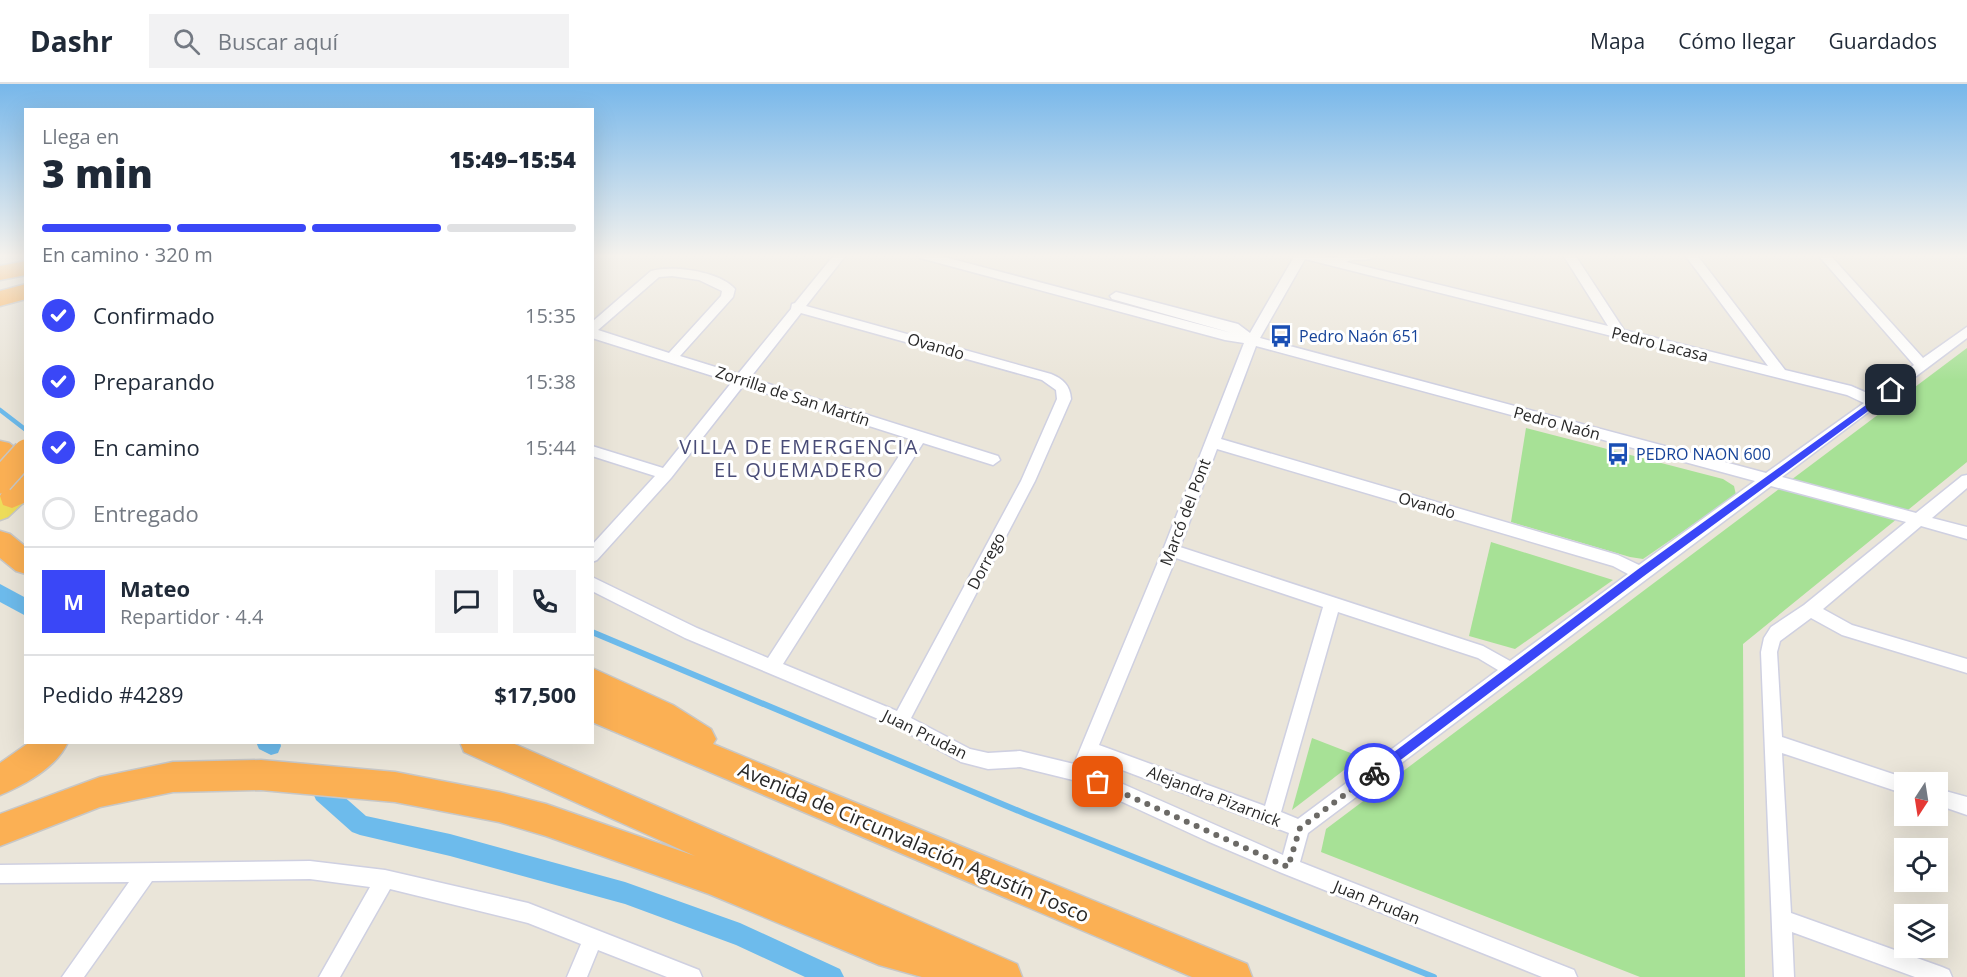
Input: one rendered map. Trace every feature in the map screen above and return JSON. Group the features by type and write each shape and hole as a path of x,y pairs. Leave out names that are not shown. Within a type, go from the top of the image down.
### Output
{"highway":[{"path":"0,450 24,470"},
{"path":"10,497 24,458"},
{"path":"0,460 24,471"},
{"path":"0,534 24,545"},
{"path":"0,542 24,562"},
{"path":"594,682 662,715 764,779"},
{"name":"Avenida de Circunvalación Agustín Tosco","path":"594,709 1234,977"},
{"path":"0,780 30,762 51,744"},
{"path":"480,744 1004,977"},
{"path":"0,831 51,809 100,792 173,777 261,775 395,787 499,807 578,830 762,898 879,947 983,977"}],"street":[{"path":"594,329 631,297"},
{"path":"672,357 727,297"},
{"path":"594,554 666,474 805,297"},
{"name":"Pedro Naón","path":"1079,297 1225,336 1252,340 1967,533"},
{"name":"Pedro Naón","path":"1119,297 1233,327 1252,340"},
{"name":"Marcó del Pont","path":"1079,773 1171,550 1252,340 1277,297"},
{"name":"Pedro Lacasa","path":"1474,297 1851,391 1875,402"},
{"path":"1596,297 1619,333"},
{"path":"1722,297 1781,375"},
{"path":"1861,297 1922,366"},
{"name":"Ovando","path":"796,307 1046,377 1062,386 1064,399"},
{"name":"Alejandra Pizarnick","path":"1090,750 1300,828 1513,671 1640,573 1875,402 1967,331"},
{"name":"Zorrilla de San Martín","path":"594,332 993,460"},
{"name":"Dorrego","path":"901,721 1028,481 1064,399"},
{"path":"771,668 919,437"},
{"name":"Ovando","path":"1212,442 1618,561 1640,573"},
{"path":"594,452 666,474"},
{"path":"1784,977 1769,652 1772,638 1777,632 1810,610 1967,480"},
{"path":"1171,550 1483,652 1513,671"},
{"name":"Juan Prudan","path":"594,584 691,633 901,721 967,756 988,761 1020,759 1079,773 1288,867 1567,977"},
{"path":"1270,817 1332,604"},
{"path":"1810,610 1848,630 1967,666"},
{"path":"1773,742 1894,782"},
{"path":"1948,800 1967,806"},
{"path":"1288,867 1300,828"},
{"path":"0,874 310,870 385,879 528,913 692,977"},
{"path":"72,977 148,872"},
{"path":"329,977 385,879"},
{"path":"1781,919 1942,977"},
{"path":"577,977 594,937"}],"green space":[{"path":"1967,348 1967,462 1743,644 1745,977 1640,977 1321,852 1326,829"},
{"path":"1526,428 1723,479 1734,486 1736,495 1643,559 1511,522"},
{"path":"1491,542 1613,580 1515,649 1469,636"},
{"path":"1312,738 1361,757 1292,810"}],"waterway":[{"path":"0,410 24,428"},
{"path":"0,592 24,607"},
{"path":"594,633 1026,814 1434,977"},
{"path":"324,793 360,825 450,845 625,893 740,935 832,977"}],"way so far":[{"path":"1098,782 1288,867 1300,828 1374,773"}],"place":[{"name":"Pedro Naón 651","path":"1281,336"},
{"name":"PEDRO NAON 600","path":"1618,454"}],"district":[{"name":"VILLA DE EMERGENCIA EL QUEMADERO","path":"799,458"}],"route":[{"path":"1374,773 1513,671 1640,573 1891,390"}]}
